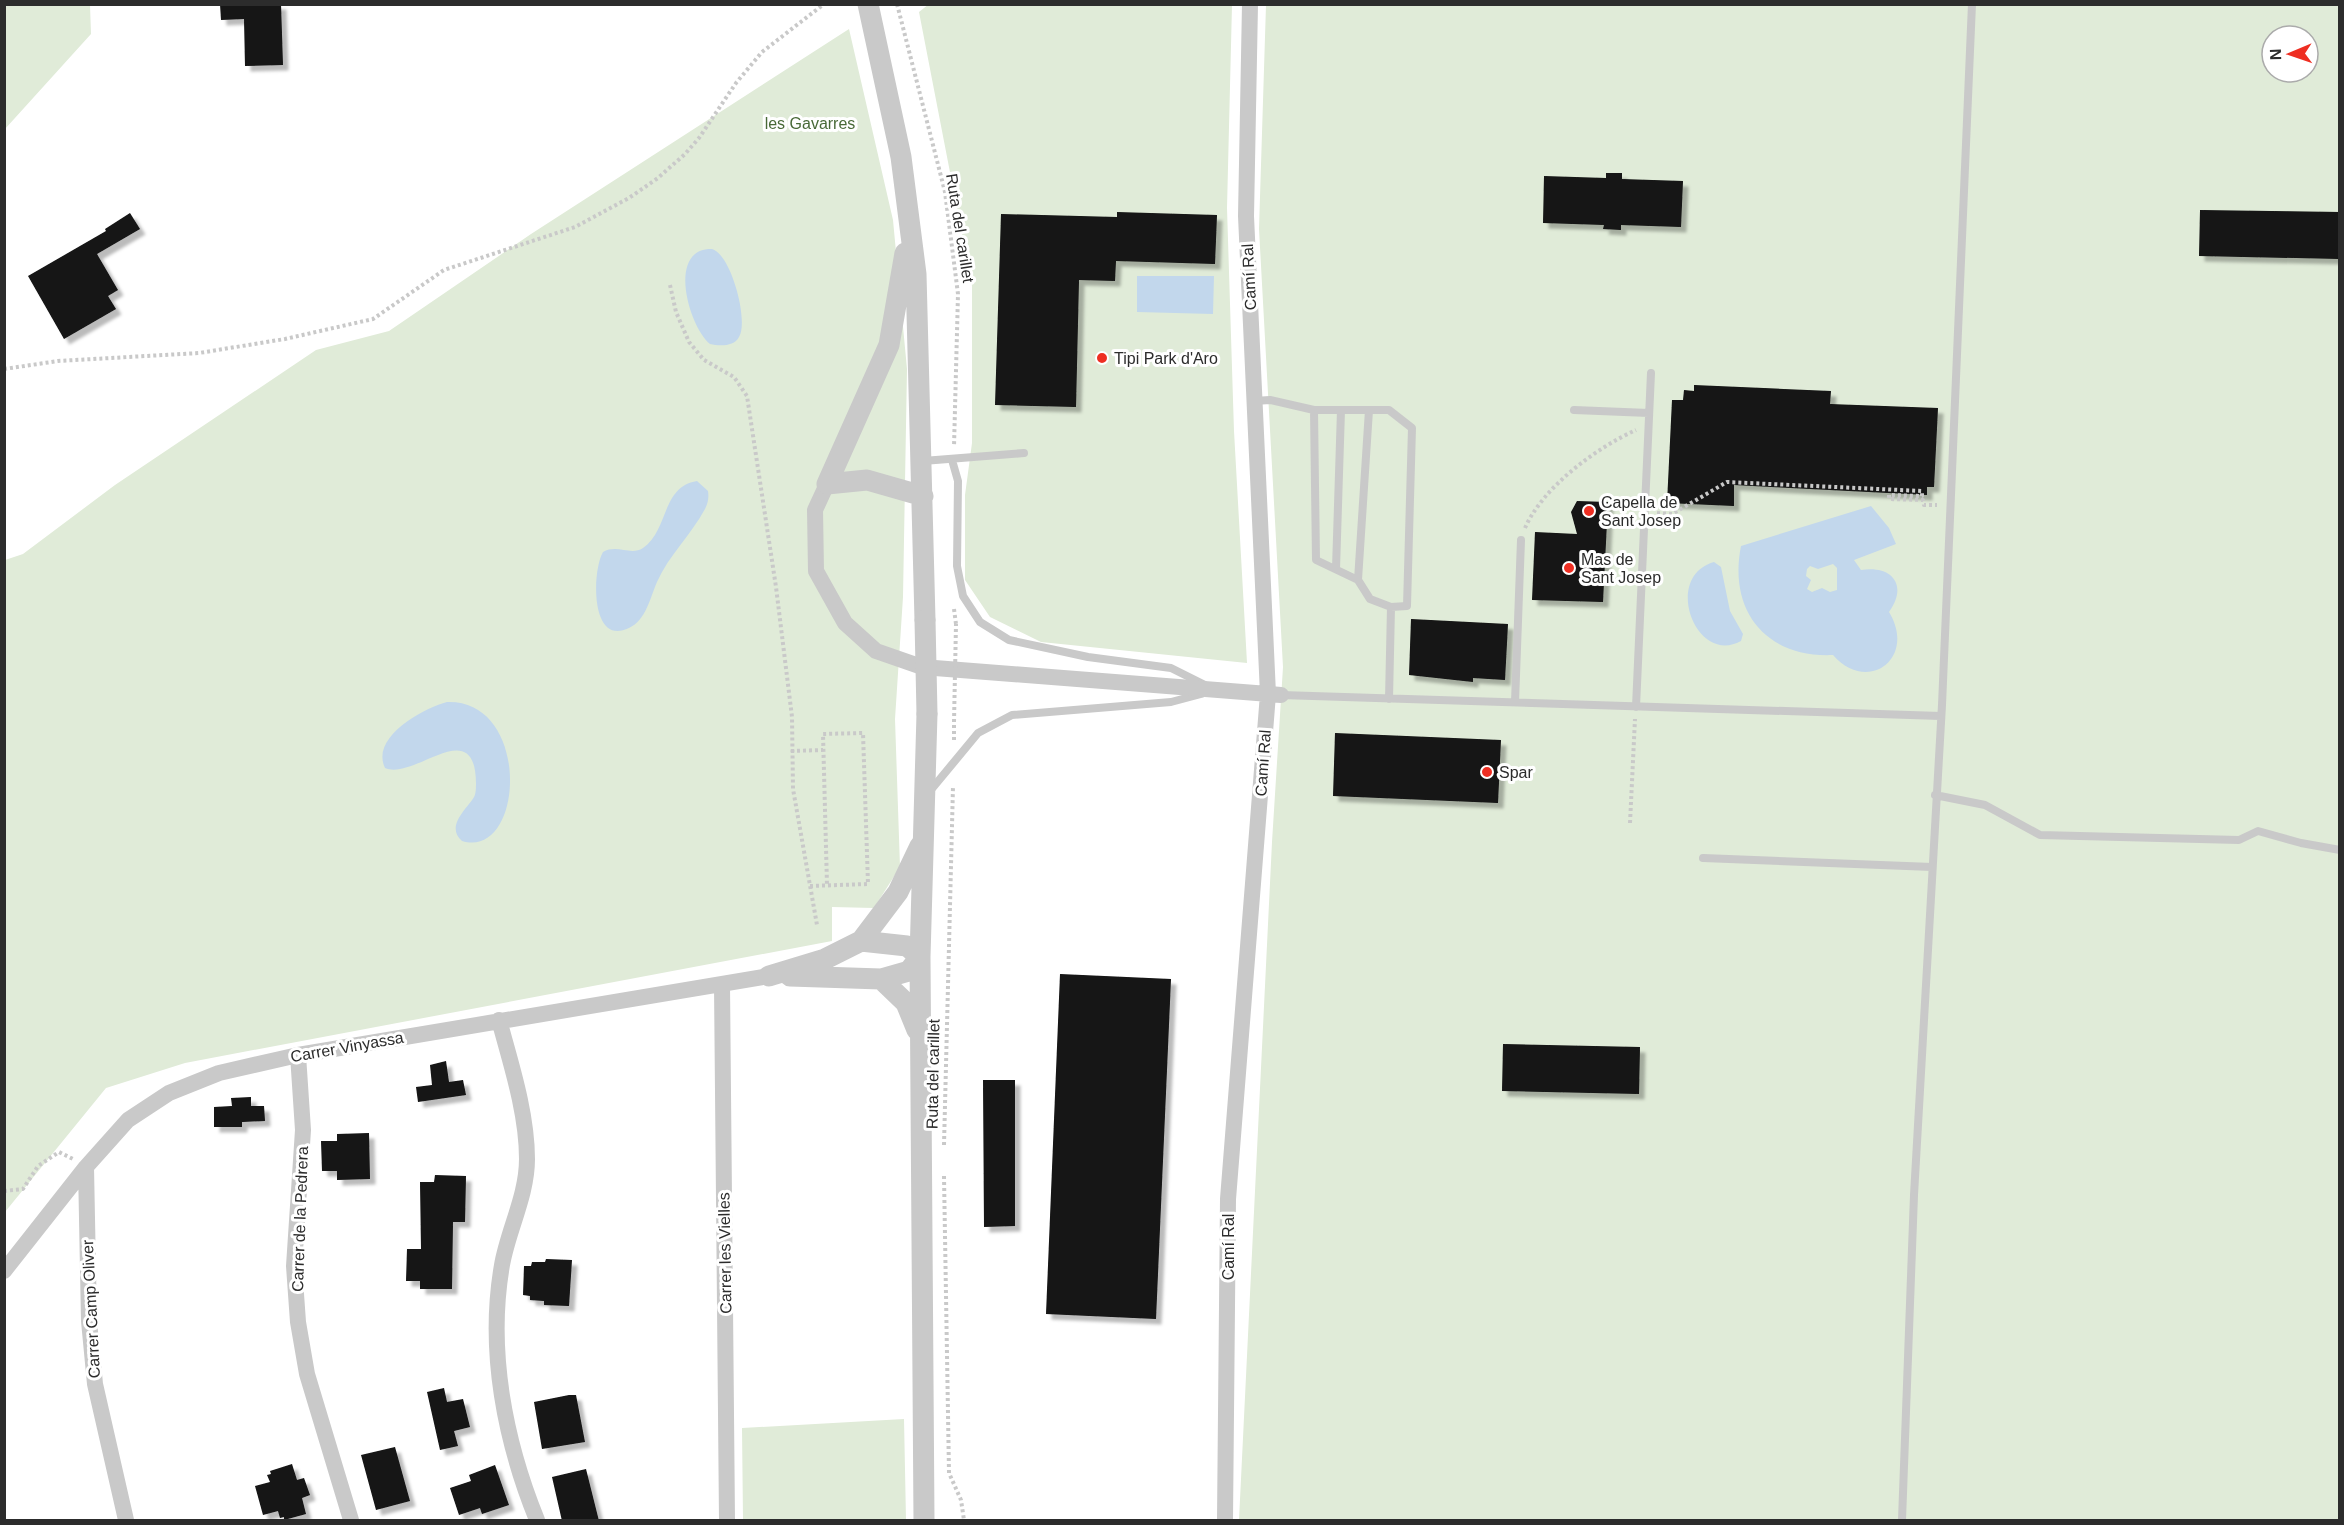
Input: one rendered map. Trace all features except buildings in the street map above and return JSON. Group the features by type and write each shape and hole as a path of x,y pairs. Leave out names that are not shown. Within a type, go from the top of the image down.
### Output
{"street":[{"path":"868,4 901,157 910,213 916,274 927,714 920,957 924,1521"},
{"name":"Camí Ral","path":"1225,1521 1228,1199 1275,694 1254,402 1246,216 1250,4"},
{"path":"910,213 904,268 889,345 815,510 816,571 845,623 876,651 922,667 1275,694"},
{"path":"827,484 867,480 923,496"},
{"path":"769,976 825,959 861,941 898,892 923,840"},
{"path":"861,941 907,946 920,957"},
{"path":"769,976 881,979 909,971 920,957"},
{"name":"Carrer Vinyassa","path":"4,1271 86,1167 128,1120 169,1092 219,1073 298,1055 499,1020 722,986 769,976"},
{"path":"881,979 906,1003 920,1038"},
{"name":"Carrer les Vielles","path":"722,986 727,1521"},
{"path":"499,1020 524,1123 527,1160 518,1212 502,1264 496,1327 498,1378 510,1434 537,1521"},
{"name":"Carrer de la Pedrera","path":"298,1055 303,1130 294,1266 298,1322 307,1374 351,1521"},
{"name":"Carrer Camp Oliver","path":"86,1167 88,1321 95,1384 126,1521"}],"lane":[{"path":"1902,1521 1914,1195 1941,716 1972,4"},
{"path":"1636,706 1651,373"},
{"path":"1254,402 1270,400 1314,410 1389,410 1412,428 1407,606 1391,607 1370,599 1358,580 1316,560 1314,410"},
{"path":"1336,569 1341,410"},
{"path":"1358,580 1369,410"},
{"path":"1574,410 1649,413"},
{"path":"922,460 952,460 1024,453"},
{"path":"952,460 958,481 957,566 963,596 980,622 1009,640 1088,657 1171,668 1216,690"},
{"path":"1515,702 1521,540"},
{"path":"1389,699 1391,607"},
{"path":"924,799 978,733 1012,715 1171,702 1216,690"},
{"path":"1275,694 1941,716"},
{"path":"1935,795 1985,805 2040,835 2239,840 2258,831 2301,843 2340,850"},
{"path":"1703,858 1932,867"}],"path":[{"path":"4,369 58,360 199,353 285,339 373,319 444,270 575,227 629,198 658,178 699,138 736,83 762,52 824,4"},
{"name":"Ruta del carillet","path":"897,4 945,192 958,294 957,406 952,460"},
{"path":"670,285 676,312 689,342 704,360 734,377 747,396 778,599 792,717 791,751 797,818 818,926"},
{"path":"1521,540 1543,496 1574,470 1628,434 1648,425"},
{"path":"1672,514 1727,482 1922,490 1922,496 1889,495 1888,499 1923,500 1924,505"},
{"name":"Ruta del carillet","path":"944,1149 956,624"},
{"path":"1630,823 1636,706"},
{"path":"810,886 868,884 863,732 823,734 827,885"},
{"path":"791,751 823,750"},
{"path":"4,1191 23,1189 38,1166 59,1152 86,1167"},
{"path":"944,1172 949,1473 962,1500 964,1521"}],"green space":[{"path":"5,4 90,5 91,34 5,129"},
{"name":"Tipi Park d'Aro","path":"929,4 1232,5 1227,208 1234,431 1247,663 1041,642 990,617 965,580 965,495 972,443 972,286 919,12"},
{"path":"1266,5 2339,5 2339,1520 1239,1520 1272,842 1283,667 1259,229"},
{"name":"les Gavarres","path":"849,29 893,220 907,369 903,597 895,719 900,867 874,908 832,907 832,941 185,1063 106,1088 5,1212 5,560 23,554 115,485 316,350 389,331 531,234"},
{"path":"904,1419 906,1520 743,1520 742,1428"}],"water":[{"path":"712,249 726,263 740,303 742,317 739,337 734,343 726,345 710,344 702,335 689,306 686,290 689,261 698,252"},
{"path":"1137,276 1214,276 1213,314 1137,312"},
{"path":"697,481 708,491 706,507 662,572 640,620 629,628 616,631 607,627 597,604 596,589 599,562 603,552 613,549 634,551 643,548 657,531 677,491"},
{"path":"1871,506 1889,528 1896,544 1854,560 1861,570 1872,569 1889,574 1897,586 1895,603 1889,612 1896,629 1897,644 1893,656 1885,666 1873,671 1860,672 1847,667 1833,655 1809,654 1771,639 1757,626 1747,610 1740,591 1738,569 1741,546","holes":["1833,564 1837,568 1837,590 1830,592 1822,588 1812,592 1807,589 1811,580 1806,576 1810,566 1818,569"]},
{"path":"1714,562 1721,567 1730,611 1743,634 1741,641 1725,645 1710,641 1699,631 1691,616 1688,600 1690,584 1698,571"},
{"path":"447,702 475,708 494,725 506,750 510,778 507,805 498,827 483,840 462,841 457,835 456,824 476,792 473,763 465,753 454,750 397,769 385,768 382,757 385,745 402,726 426,710"}],"place":[{"name":"Tipi Park d'Aro","path":"1102,358"},
{"name":"Capella de Sant Josep","path":"1589,511"},
{"name":"Mas de Sant Josep","path":"1569,568"},
{"name":"Spar","path":"1487,772"}]}
